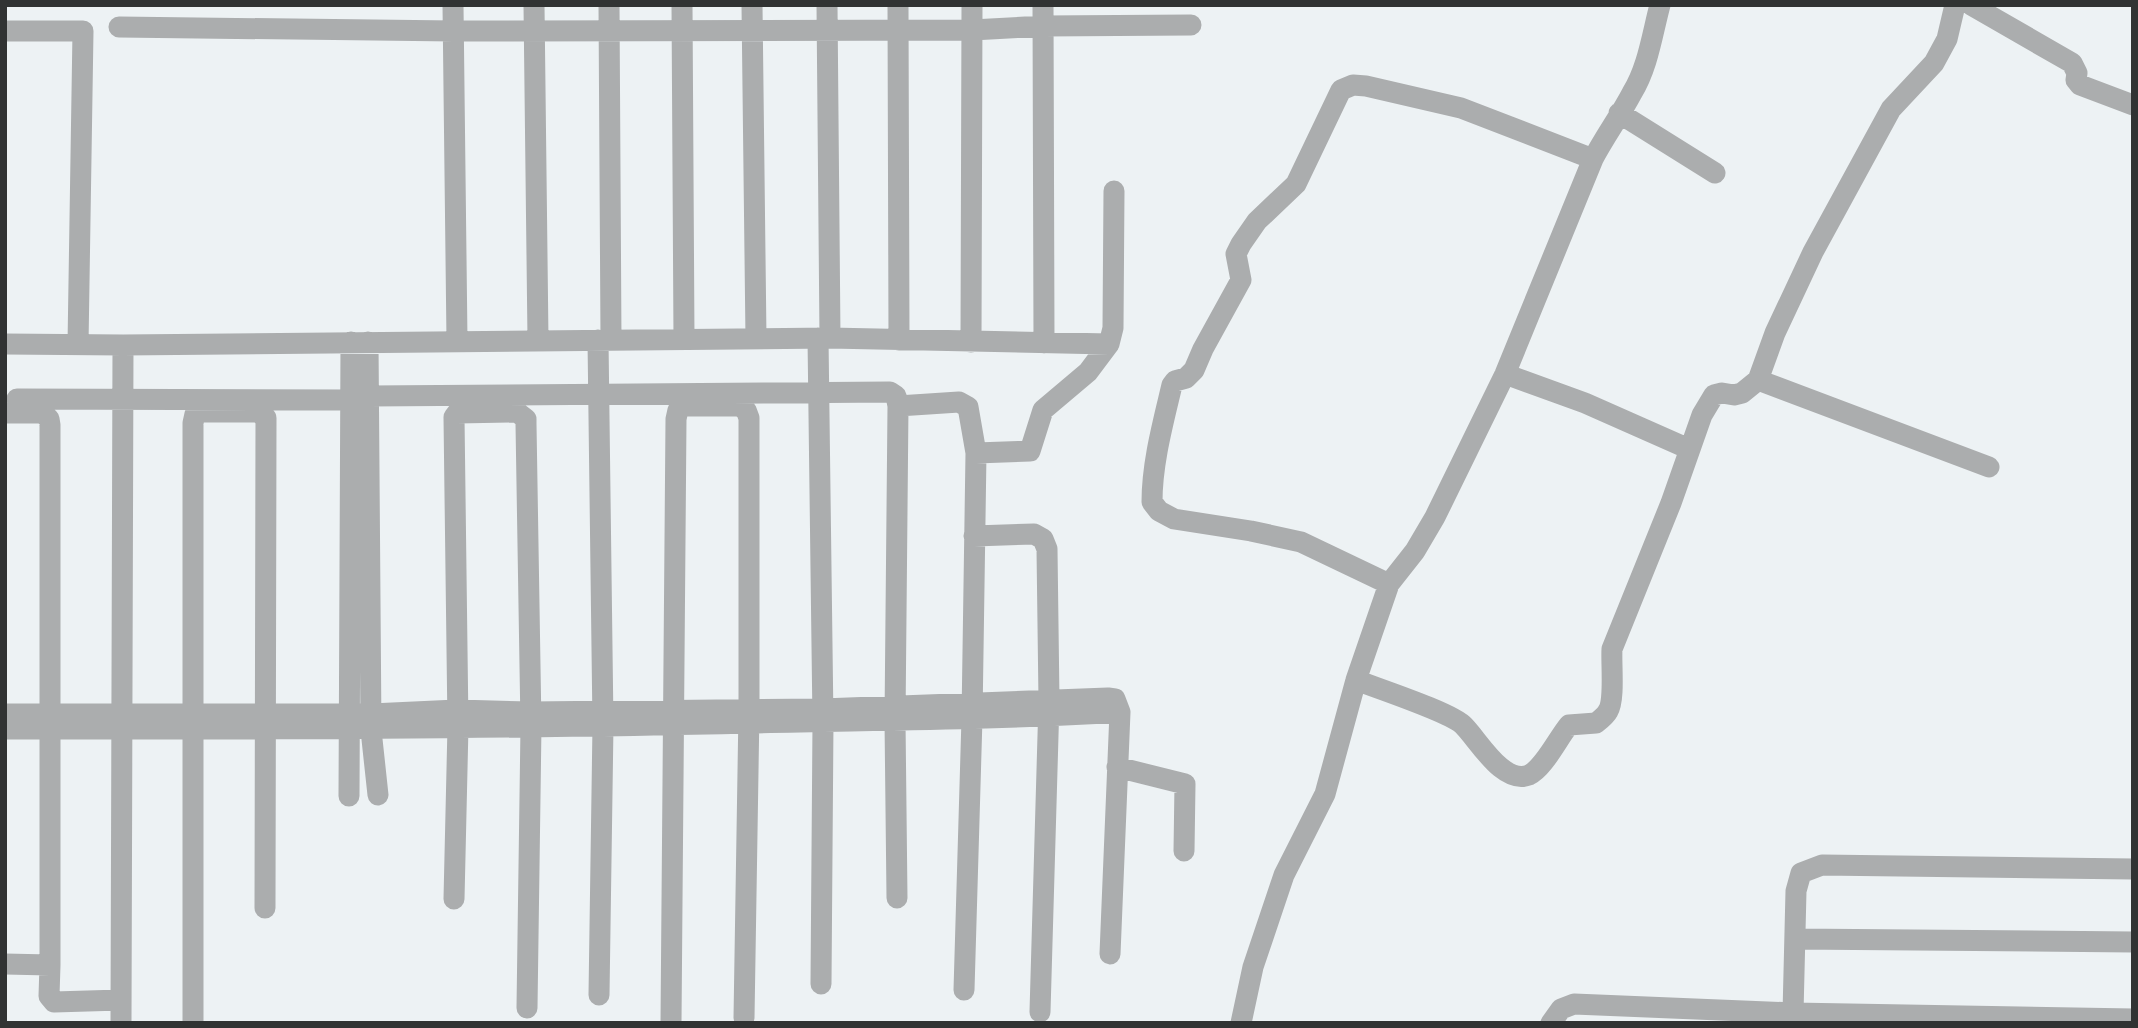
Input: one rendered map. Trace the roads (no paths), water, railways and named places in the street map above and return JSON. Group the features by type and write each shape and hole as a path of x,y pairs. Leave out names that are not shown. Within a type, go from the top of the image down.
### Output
{"street":[{"path":"453,5 457,341"},
{"path":"534,5 538,340"},
{"path":"599,995 602,718 599,393 604,340 609,5"},
{"path":"682,5 684,339"},
{"path":"752,5 755,339"},
{"path":"821,984 819,393 824,338 827,5"},
{"path":"898,5 899,340"},
{"path":"971,342 972,5"},
{"path":"1241,1023 1253,967 1284,875 1325,794 1356,680 1389,584 1415,551 1435,517 1505,374 1593,159 1633,92 1644,66 1660,5"},
{"path":"1356,680 1462,723 1482,750 1515,776 1531,774 1569,725 1596,723 1609,710 1612,695 1612,649 1671,503 1702,415 1714,395 1742,393 1758,380 1774,333 1813,252 1892,109 1934,63 1941,51 1947,39 1955,5"},
{"path":"1971,5 2072,63 2080,85 2133,105"},
{"path":"119,26 454,32 972,30 1043,15 1191,25"},
{"path":"1043,15 1044,343"},
{"path":"5,31 83,31 78,345"},
{"path":"1389,584 1301,542 1174,519 1159,511 1152,502 1152,489 1172,385 1175,381 1189,376 1194,370 1214,326 1241,280 1236,254 1241,244 1257,221 1296,184 1341,90 1353,85 1366,86 1461,108 1593,159"},
{"path":"1619,113 1715,173"},
{"path":"976,453 1030,451 1043,410 1088,372 1110,344 1113,328 1114,191"},
{"path":"5,344 824,338 1110,344"},
{"path":"359,342 371,722 378,795"},
{"path":"121,1023 122,345"},
{"path":"1505,374 1584,403 1689,449"},
{"path":"1758,380 1989,467"},
{"path":"5,399 890,392 896,396 898,406 895,713 897,898"},
{"path":"349,796 360,398"},
{"path":"898,406 959,402 968,407 976,453 964,990"},
{"path":"671,1023 676,419 678,410 684,406 740,406 746,410 749,418 749,717 744,1018"},
{"path":"5,413 38,412 47,415 49,419 49,996 54,1002 121,1000"},
{"path":"193,1023 193,418 201,412 258,412 266,418 267,425 265,908"},
{"path":"454,899 458,718 454,417 457,413 512,412 523,415 526,424 530,719 527,1009"},
{"path":"974,536 1034,534 1043,539 1047,549 1049,709 1040,1012"},
{"path":"5,729 50,722 371,722 458,718 675,719 822,716 1049,709 1115,699 1120,712 1110,954"},
{"path":"5,714 50,722"},
{"path":"1117,767 1185,784 1184,851"},
{"path":"1804,1016 1795,939 1796,891 1801,873 1822,865 2133,869"},
{"path":"1795,939 2133,942"},
{"path":"5,964 50,965"},
{"path":"1551,1023 1561,1009 1574,1004 1804,1016 2133,1019"}]}
